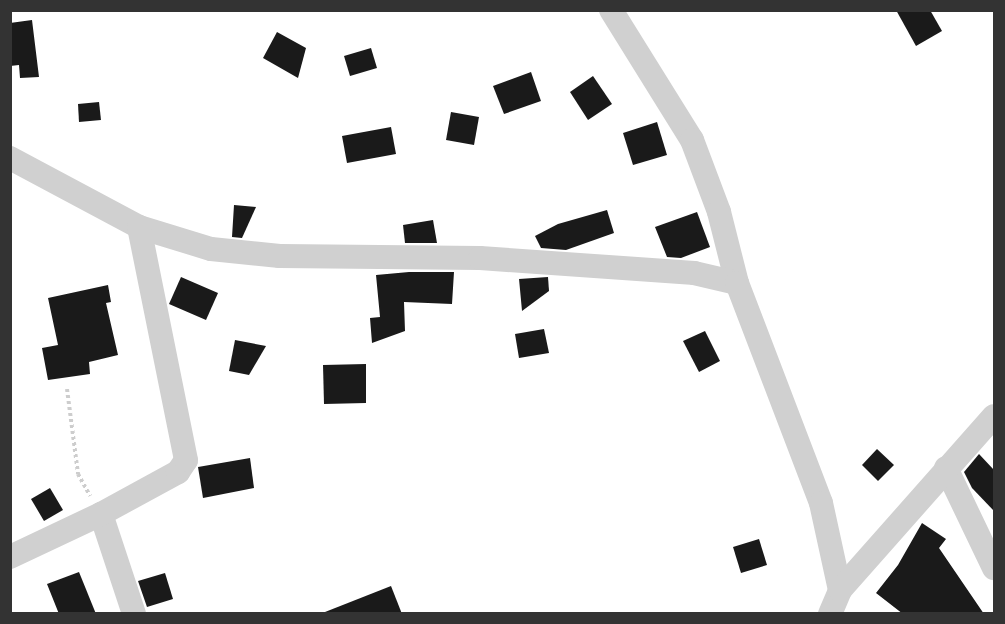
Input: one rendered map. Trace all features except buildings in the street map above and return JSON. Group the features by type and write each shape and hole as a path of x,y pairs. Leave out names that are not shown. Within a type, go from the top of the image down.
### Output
{"street":[{"path":"611,10 692,140 719,212 737,283 820,503 840,590"},
{"path":"10,158 139,227 211,249 246,253 480,258 694,273 737,283"},
{"path":"10,557 101,514 178,472 186,460 139,227"},
{"path":"830,614 840,590 994,416"},
{"path":"946,468 994,568"},
{"path":"101,514 134,614"}],"path":[{"path":"67,389 78,474 101,514"}]}
